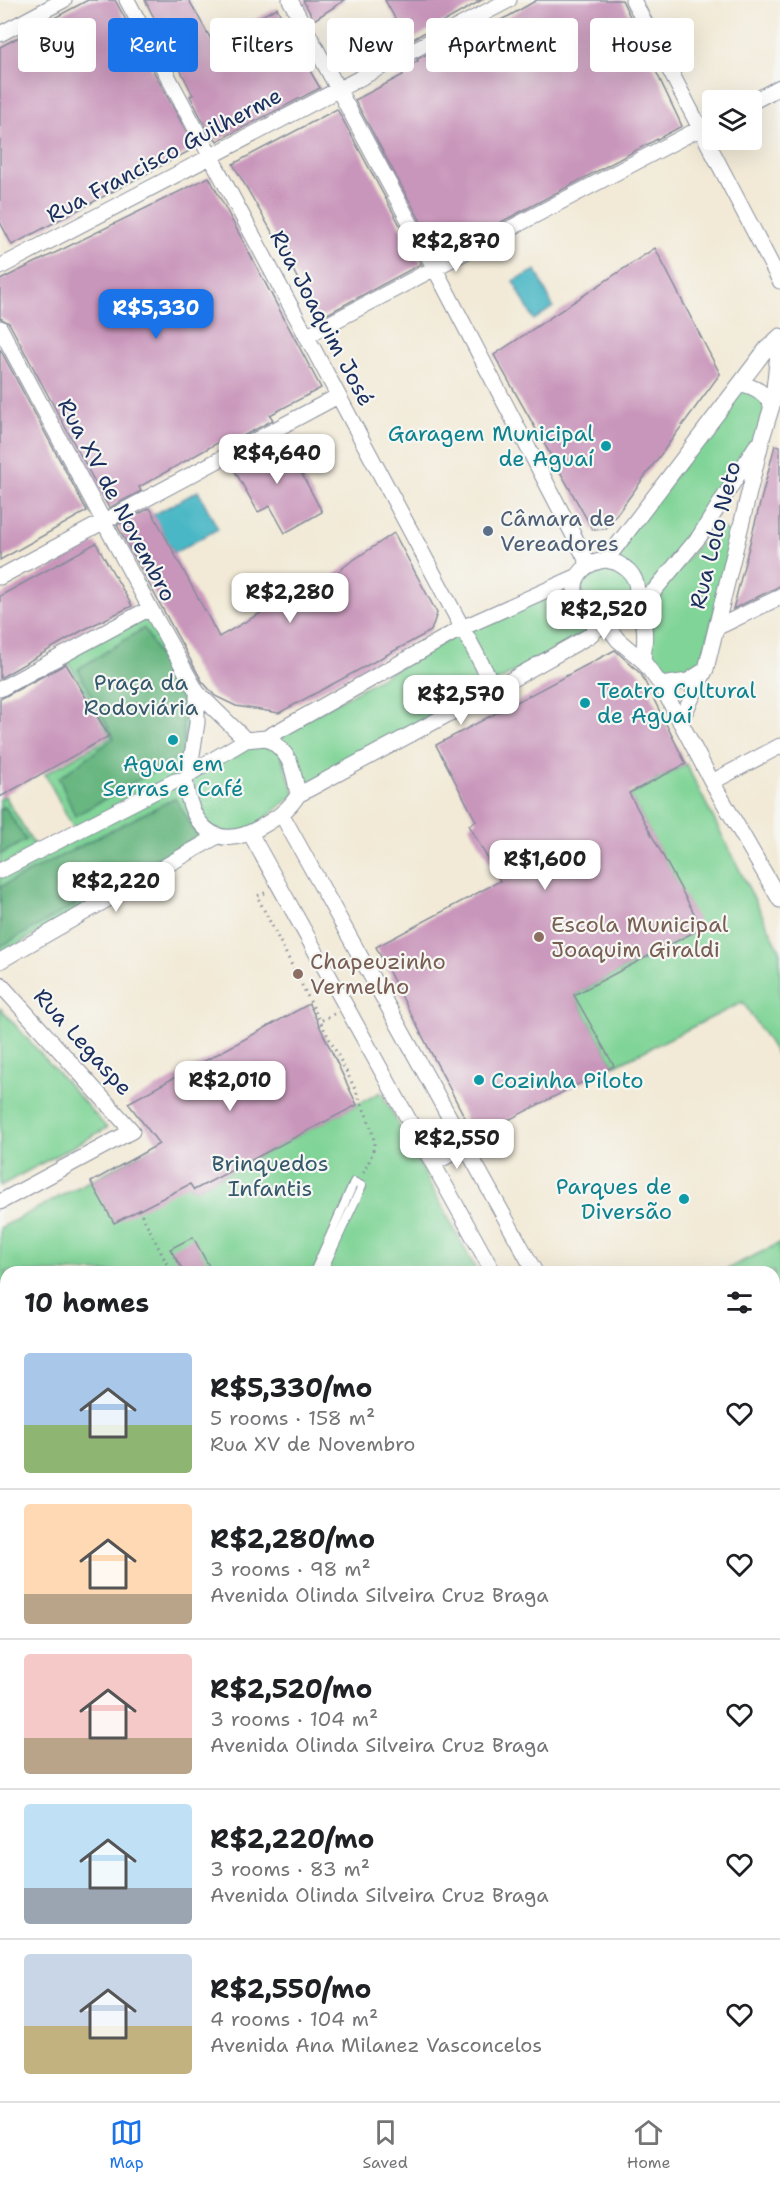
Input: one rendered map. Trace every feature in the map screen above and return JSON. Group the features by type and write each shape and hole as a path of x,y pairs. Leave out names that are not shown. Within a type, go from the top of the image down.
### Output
{"street":[{"path":"0,34 64,0"},
{"name":"Rua Joaquim José","path":"127,0 495,689"},
{"path":"290,0 435,268 584,570"},
{"name":"Rua Francisco Guilherme","path":"0,267 509,0"},
{"path":"633,0 702,119"},
{"path":"762,97 780,87"},
{"path":"306,336 702,128"},
{"path":"717,150 780,281"},
{"name":"Rua XV de Novembro","path":"0,328 197,692 246,741"},
{"path":"0,871 187,776 246,741 266,738 462,628 606,560 767,348 780,335"},
{"name":"Rua Lolo Neto","path":"680,722 706,669 772,406 780,335"},
{"path":"741,384 760,391 767,396 772,406"},
{"path":"0,577 338,396"},
{"path":"0,961 216,837 233,837 250,833 282,814 298,795 495,689 589,636 604,624 622,618 635,602 653,592 699,537 763,435"},
{"path":"606,560 619,563 632,575 636,588 635,602 642,614 646,633 643,661"},
{"path":"584,570 574,589 576,602 584,613 604,624 618,640 643,661 661,685 712,782 778,892"},
{"path":"716,628 780,597"},
{"path":"0,689 150,608"},
{"path":"661,685 688,681 706,669"},
{"path":"197,692 196,723 187,776 192,808 204,829 216,837"},
{"path":"266,738 278,745 290,759 298,795"},
{"path":"712,782 780,746"},
{"path":"282,814 532,1266"},
{"path":"250,833 490,1266"},
{"name":"Rua Legaspe","path":"0,984 132,1131 0,1202"},
{"path":"433,1164 465,1146"}],"lane":[{"path":"317,1266 354,1182 362,1186 325,1266"}],"path":[{"path":"279,885 257,896 367,1117 374,1144 358,1184"},
{"path":"320,1020 346,1007"},
{"path":"139,1209 168,1266"}],"green space":[{"path":"744,388 767,399 761,434 696,535 644,595 611,556"},
{"path":"722,528 730,533 730,553 701,666 675,679 662,676 649,658 649,632 656,598 700,543 714,530"},
{"path":"606,563 629,576 634,596 607,620 585,612 579,577"},
{"path":"561,591 567,608 593,628 300,792 273,738 464,631"},
{"name":"Praça da Rodoviária","path":"149,612 192,693 192,724 184,775 74,829 45,774 111,737 66,658"},
{"name":"Praça da Rodoviária","path":"144,628 182,699 184,754 75,816 59,778 114,738 78,669"},
{"path":"248,743 277,746 295,794 250,831 218,835 195,808 191,776"},
{"path":"686,764 780,950 780,1060 743,1002 614,1066 574,995 701,928 630,795"},
{"path":"183,782 211,836 0,954 0,874"},
{"path":"5,796 36,848 0,866 0,799"},
{"path":"175,798 198,836 0,947 0,887"},
{"path":"5,807 26,840 0,855 0,809"},
{"path":"0,1008 107,1128 0,1186"},
{"name":"Brinquedos Infantis","path":"381,1092 474,1266 0,1266 0,1228 158,1145 194,1190"},
{"path":"780,1243 780,1266 733,1266"}],"water":[{"path":"536,270 553,307 534,320 513,281"},
{"path":"198,491 218,529 174,553 153,515"}],"building":[{"path":"88,0 115,0 125,18 108,18 108,72 154,72 195,148 12,245 0,222 0,47 18,37 18,72 96,72 96,18 54,18"},
{"path":"145,0 189,0 210,37 210,72 311,72 320,88 217,141 215,138 212,139 190,96 193,95 181,72 198,72 198,18 154,18"},
{"path":"303,0 345,0 315,19"},
{"path":"385,0 482,0 450,18 426,18 426,32 414,39 414,18 395,18"},
{"path":"537,0 622,0 631,18 590,18 590,72 656,72 682,126 439,255 355,100 403,75 402,72 414,72 414,63 426,55 426,72 578,72 578,18 505,18"},
{"path":"277,8 282,18 257,18"},
{"path":"337,109 421,264 318,319 288,260 233,164"},
{"path":"209,177 321,388 270,415 273,420 222,447 219,442 139,487 141,491 109,508 9,323 0,318 0,280"},
{"name":"Garagem Municipal de Aguaí","path":"655,248 720,374 606,529 593,530 494,355"},
{"path":"0,349 87,511 0,560"},
{"path":"282,437 322,512 285,533 270,506 258,512 231,464"},
{"path":"775,445 780,446 780,586 733,609"},
{"path":"150,508 219,637 285,599 290,610 349,563 394,533 437,613 431,631 279,713 236,706 215,696 202,681 117,525"},
{"path":"96,543 132,606 83,630 0,678 0,596"},
{"name":"Escola Municipal Joaquim Giraldi","path":"615,650 641,674 686,764 629,793 702,928 574,995 614,1066 475,1137 376,947 500,881 469,825 476,821 436,745"},
{"path":"66,664 109,736 0,797 0,699"},
{"path":"309,1004 357,1105 194,1190 190,1184 114,1223 91,1182 159,1144 128,1103"},
{"path":"193,1237 209,1266 180,1266 170,1249"}],"place":[{"name":"Garagem Municipal de Aguaí","path":"606,446"},
{"name":"Câmara de Vereadores","path":"488,531"},
{"name":"Teatro Cultural de Aguaí","path":"585,703"},
{"name":"Aguai em Serras e Café","path":"173,740"},
{"name":"Escola Municipal Joaquim Giraldi","path":"539,937"},
{"name":"Chapeuzinho Vermelho","path":"298,974"},
{"name":"Cozinha Piloto","path":"479,1080"},
{"name":"Parques de Diversão","path":"684,1199"}]}
